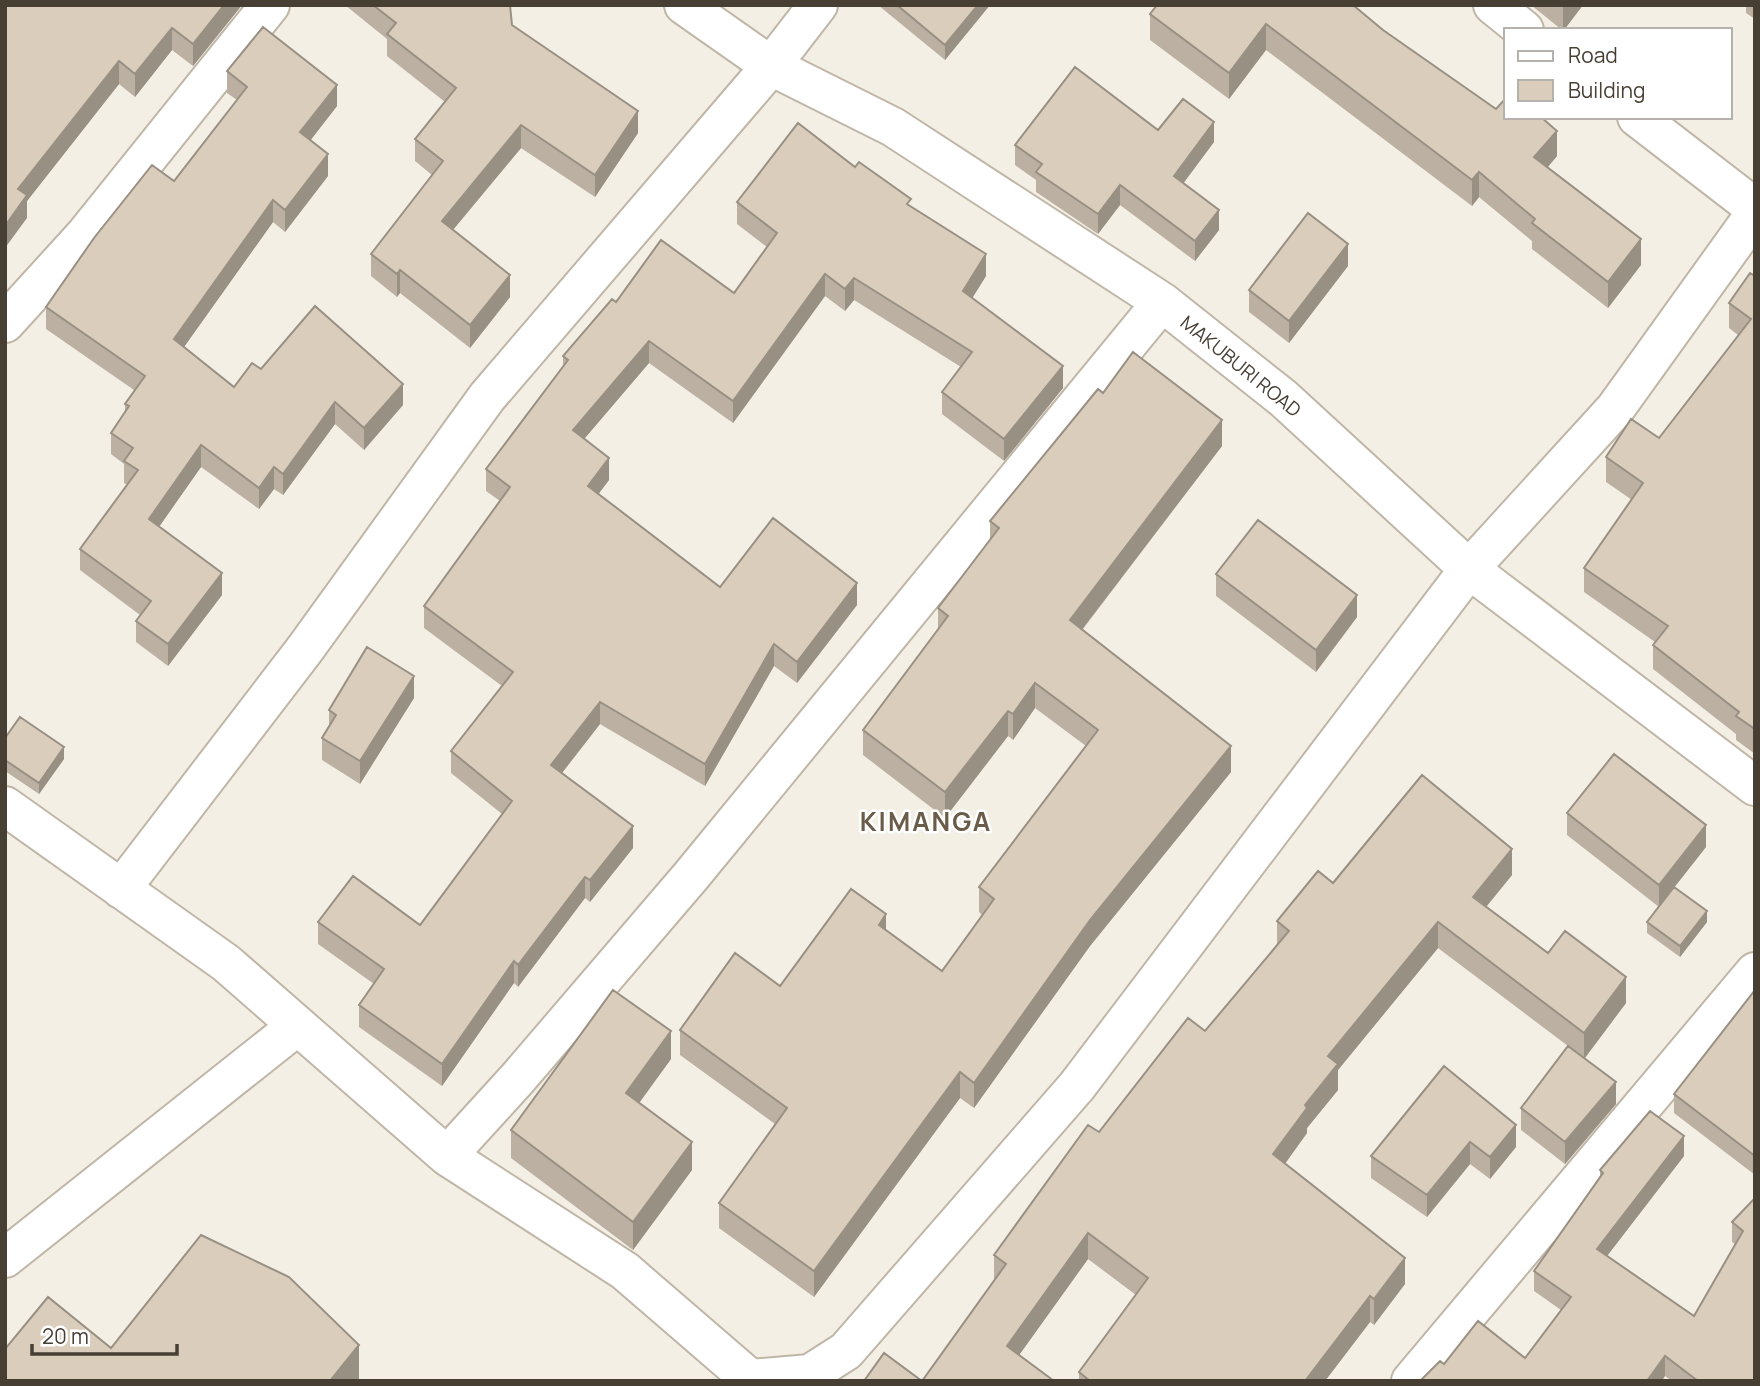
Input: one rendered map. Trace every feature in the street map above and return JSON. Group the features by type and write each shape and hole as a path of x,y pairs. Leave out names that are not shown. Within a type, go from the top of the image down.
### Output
{"street":[{"path":"5,323 86,234 270,5"},
{"name":"MAKUBURI ROAD","path":"684,5 771,66 894,127 1162,302 1283,398 1469,569 1755,786"},
{"path":"121,889 305,649 487,397 771,66 818,5"},
{"path":"1493,5 1522,28"},
{"path":"1640,119 1755,208"},
{"path":"5,806 226,963 447,1156 625,1271 751,1380 810,1374 846,1351 1077,1086 1469,569 1615,409 1755,214"},
{"path":"447,1156 518,1078 691,876 803,735 1162,302"},
{"path":"1410,1381 1755,972"},
{"path":"5,1258 297,1026"}],"building":[{"path":"5,5 224,5 193,44 172,28 135,74 119,61 18,189 27,195 5,226"},
{"path":"373,5 510,5 512,25 638,111 595,175 521,125 442,221 510,275 470,325 400,270 397,274 371,254 443,161 415,139 456,88 387,34 396,23"},
{"path":"897,5 978,5 945,45"},
{"path":"1157,5 1353,5 1383,30 1496,109 1504,100 1504,119 1543,119 1557,131 1534,157 1641,239 1608,282 1532,223 1535,219 1479,172 1472,180 1266,24 1229,73 1150,14"},
{"path":"263,27 337,85 300,132 328,154 285,210 273,200 174,339 234,387 252,363 261,369 315,306 403,384 364,428 335,402 283,474 274,467 259,488 201,445 149,519 222,573 168,644 136,621 151,601 80,549 138,470 124,461 133,448 111,433 129,406 125,404 145,376 46,307 94,238 152,165 174,181 247,87 227,71"},
{"path":"1075,67 1158,130 1183,99 1214,122 1174,176 1219,210 1195,241 1120,185 1098,214 1036,172 1042,164 1015,145"},
{"path":"798,123 855,167 859,162 911,199 907,204 986,254 963,291 1063,366 1004,439 942,392 972,352 854,278 845,289 825,274 733,401 649,341 573,430 609,458 588,486 720,587 773,518 857,583 797,662 774,644 705,764 600,702 551,765 633,826 590,880 585,877 518,965 514,961 442,1064 359,1005 384,969 318,922 353,876 420,925 512,801 451,751 513,672 424,606 510,487 486,469 568,360 563,356 612,299 616,302 661,240 734,293 777,233 737,202"},
{"path":"1308,213 1348,244 1289,321 1249,290"},
{"path":"1750,273 1755,276 1755,729 1736,716 1739,712 1653,645 1668,626 1584,568 1643,483 1606,457 1631,419 1659,438 1751,319 1729,303"},
{"path":"1133,352 1222,420 1070,620 1231,746 1090,920 974,1083 960,1072 814,1271 719,1203 787,1108 680,1030 735,953 780,986 851,889 886,914 879,925 942,971 994,899 979,887 1098,730 1035,683 1013,714 1008,711 945,792 863,730 948,616 938,608 999,528 990,521 1098,389 1103,393"},
{"path":"1258,520 1357,595 1316,650 1216,574"},
{"path":"367,647 414,676 360,761 322,738 336,715 329,710"},
{"path":"20,717 64,747 39,783 5,760 5,738"},
{"path":"1614,754 1706,825 1659,885 1567,813"},
{"path":"1422,775 1512,849 1473,897 1548,953 1565,931 1626,977 1584,1033 1438,922 1328,1056 1338,1064 1305,1105 1307,1108 1273,1154 1405,1258 1374,1299 1370,1296 1305,1381 1090,1381 1079,1372 1148,1278 1088,1233 1007,1346 1054,1381 922,1381 1006,1264 994,1255 1088,1125 1099,1132 1188,1018 1205,1031 1289,931 1277,921 1318,871 1333,883"},
{"path":"1674,887 1707,911 1680,946 1647,922"},
{"path":"613,990 671,1031 626,1093 692,1142 633,1222 511,1130"},
{"path":"1755,990 1755,1156 1674,1094"},
{"path":"1568,1046 1616,1082 1565,1142 1521,1108"},
{"path":"1444,1066 1516,1125 1490,1157 1470,1142 1427,1195 1371,1156"},
{"path":"1650,1111 1684,1136 1597,1249 1694,1316 1743,1231 1732,1222 1755,1198 1755,1381 1698,1381 1665,1356 1647,1381 1420,1381 1440,1361 1444,1364 1478,1321 1525,1358 1571,1297 1534,1271 1603,1173 1600,1170"},
{"path":"201,1235 289,1277 359,1345 330,1381 5,1381 5,1349 48,1297 111,1348"},
{"path":"884,1353 922,1381 864,1381"}],"district":[{"name":"KIMANGA","path":"926,821"}]}
